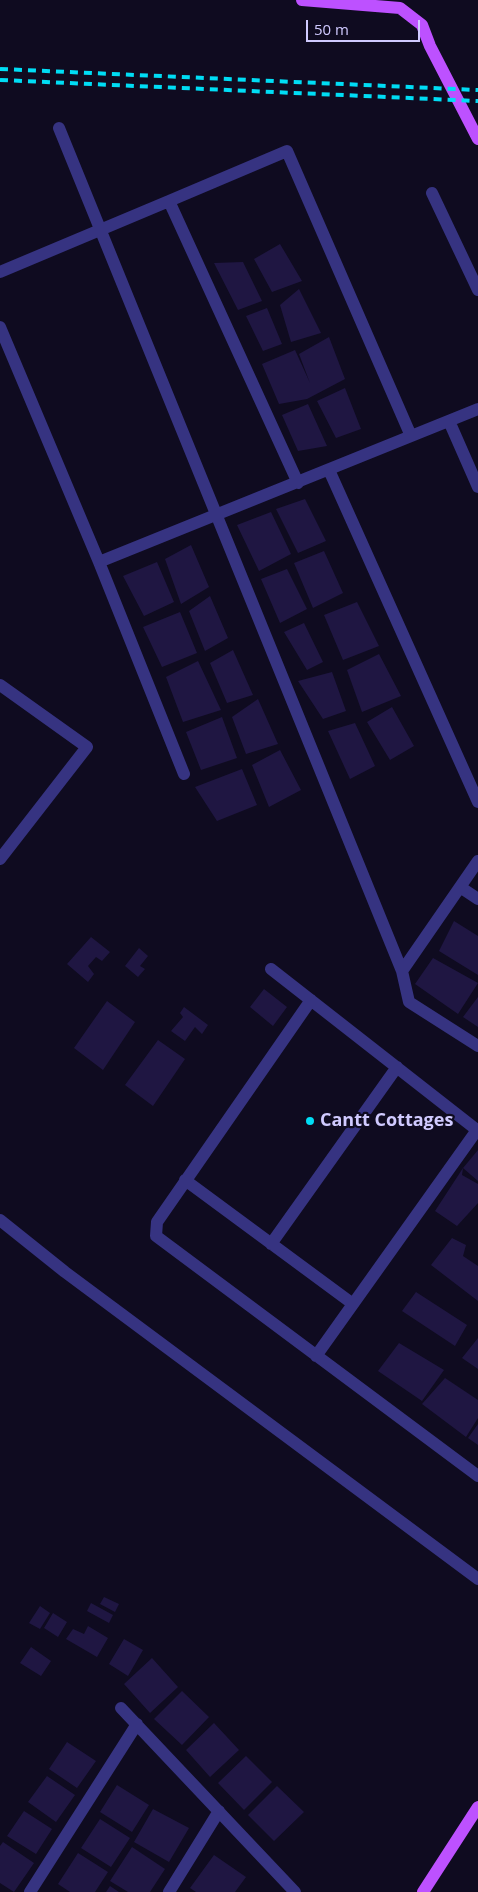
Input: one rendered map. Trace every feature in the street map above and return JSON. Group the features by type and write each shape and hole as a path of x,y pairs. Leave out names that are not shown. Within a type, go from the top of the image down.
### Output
{"main road":[{"path":"302,0 400,8 422,25 430,46 478,139"},
{"path":"423,1892 478,1807"}],"street":[{"path":"59,128 402,971 409,1002 478,1046"},
{"path":"0,272 287,152 411,436"},
{"path":"432,193 478,290"},
{"path":"169,201 298,483"},
{"path":"0,327 99,562 184,774"},
{"path":"99,562 217,516 478,409"},
{"path":"448,421 478,487"},
{"path":"329,470 478,802"},
{"path":"0,685 87,747 0,858"},
{"path":"402,971 478,861"},
{"path":"460,887 478,899"},
{"path":"271,969 477,1130 316,1356"},
{"path":"311,1000 157,1222 156,1236 478,1476"},
{"path":"271,1244 397,1067"},
{"path":"185,1180 353,1304"},
{"path":"0,1220 73,1278 478,1578"},
{"path":"121,1708 295,1892"},
{"path":"30,1892 137,1724"},
{"path":"169,1892 219,1811"}],"building":[{"path":"280,244 302,281 272,292 254,259"},
{"path":"243,262 262,301 238,310 214,263"},
{"path":"299,289 321,333 291,342 280,305"},
{"path":"267,308 282,344 263,351 246,316"},
{"path":"329,337 345,379 307,399 279,404 262,364 295,350 310,383 299,354"},
{"path":"345,388 361,429 336,438 317,401"},
{"path":"308,404 327,446 298,451 282,415"},
{"path":"305,499 326,541 298,553 276,509"},
{"path":"271,512 291,554 259,571 237,525"},
{"path":"191,545 209,587 181,604 165,559"},
{"path":"324,551 343,593 313,608 294,563"},
{"path":"157,562 174,602 144,616 123,576"},
{"path":"287,569 307,609 280,623 261,579"},
{"path":"210,596 228,638 205,651 189,611"},
{"path":"357,602 379,646 343,660 324,615"},
{"path":"180,612 197,653 162,667 143,627"},
{"path":"304,623 323,662 307,670 284,632"},
{"path":"233,650 253,695 227,703 210,663"},
{"path":"379,654 401,696 362,712 347,670"},
{"path":"198,661 221,710 183,722 166,677"},
{"path":"332,672 346,711 323,719 298,681"},
{"path":"258,699 278,744 246,754 232,717"},
{"path":"392,707 414,746 390,760 367,722"},
{"path":"222,717 237,758 201,770 186,732"},
{"path":"355,723 375,766 350,779 328,731"},
{"path":"280,750 301,790 269,807 252,765"},
{"path":"242,769 257,805 217,821 195,787"},
{"path":"454,921 478,936 478,975 439,951"},
{"path":"91,937 110,952 102,961 96,957 88,966 94,974 88,982 67,964"},
{"path":"139,948 148,956 140,966 145,969 138,977 125,966"},
{"path":"433,958 478,983 458,1014 415,984"},
{"path":"264,989 287,1007 273,1026 250,1007"},
{"path":"478,997 478,1027 463,1017"},
{"path":"107,1001 135,1022 103,1070 74,1048"},
{"path":"184,1007 208,1025 202,1034 195,1027 185,1041 171,1031 183,1017 180,1013"},
{"path":"158,1040 185,1059 153,1106 125,1085"},
{"path":"478,1150 478,1181 463,1168"},
{"path":"463,1168 462,1175 478,1184 478,1203 457,1226 435,1211"},
{"path":"452,1238 466,1245 463,1256 478,1266 478,1301 431,1265"},
{"path":"416,1292 467,1325 455,1346 402,1311"},
{"path":"478,1338 478,1369 462,1358"},
{"path":"399,1343 444,1370 422,1401 378,1371"},
{"path":"445,1378 478,1400 478,1418 466,1437 422,1404"},
{"path":"478,1424 478,1445 468,1438"},
{"path":"104,1597 119,1604 115,1612 100,1604"},
{"path":"91,1603 113,1615 109,1623 87,1611"},
{"path":"40,1606 50,1613 40,1629 29,1623"},
{"path":"53,1613 67,1622 58,1637 44,1628"},
{"path":"88,1626 108,1638 97,1657 66,1639 73,1629 84,1634"},
{"path":"124,1639 143,1650 128,1676 109,1664"},
{"path":"31,1647 51,1661 41,1676 20,1663"},
{"path":"152,1658 178,1687 150,1713 124,1684"},
{"path":"182,1691 209,1717 182,1745 154,1719"},
{"path":"214,1723 239,1750 210,1777 186,1750"},
{"path":"67,1742 96,1761 77,1788 49,1769"},
{"path":"246,1756 272,1782 244,1810 218,1783"},
{"path":"47,1776 75,1795 56,1822 28,1802"},
{"path":"117,1785 149,1805 132,1832 100,1812"},
{"path":"277,1786 304,1812 274,1841 248,1815"},
{"path":"153,1809 189,1828 169,1862 134,1842"},
{"path":"24,1811 52,1829 36,1854 7,1836"},
{"path":"100,1819 130,1838 111,1867 81,1848"},
{"path":"3,1842 34,1863 14,1892 0,1883 0,1846"},
{"path":"132,1847 165,1869 150,1892 128,1892 110,1881"},
{"path":"78,1853 108,1872 95,1892 70,1892 58,1884"},
{"path":"214,1855 246,1877 235,1892 196,1892 190,1888"},
{"path":"110,1886 119,1892 106,1892"}],"railway":[{"path":"0,69 478,90"},
{"path":"0,80 478,101"}],"place":[{"name":"Cantt Cottages","path":"310,1121"}]}
